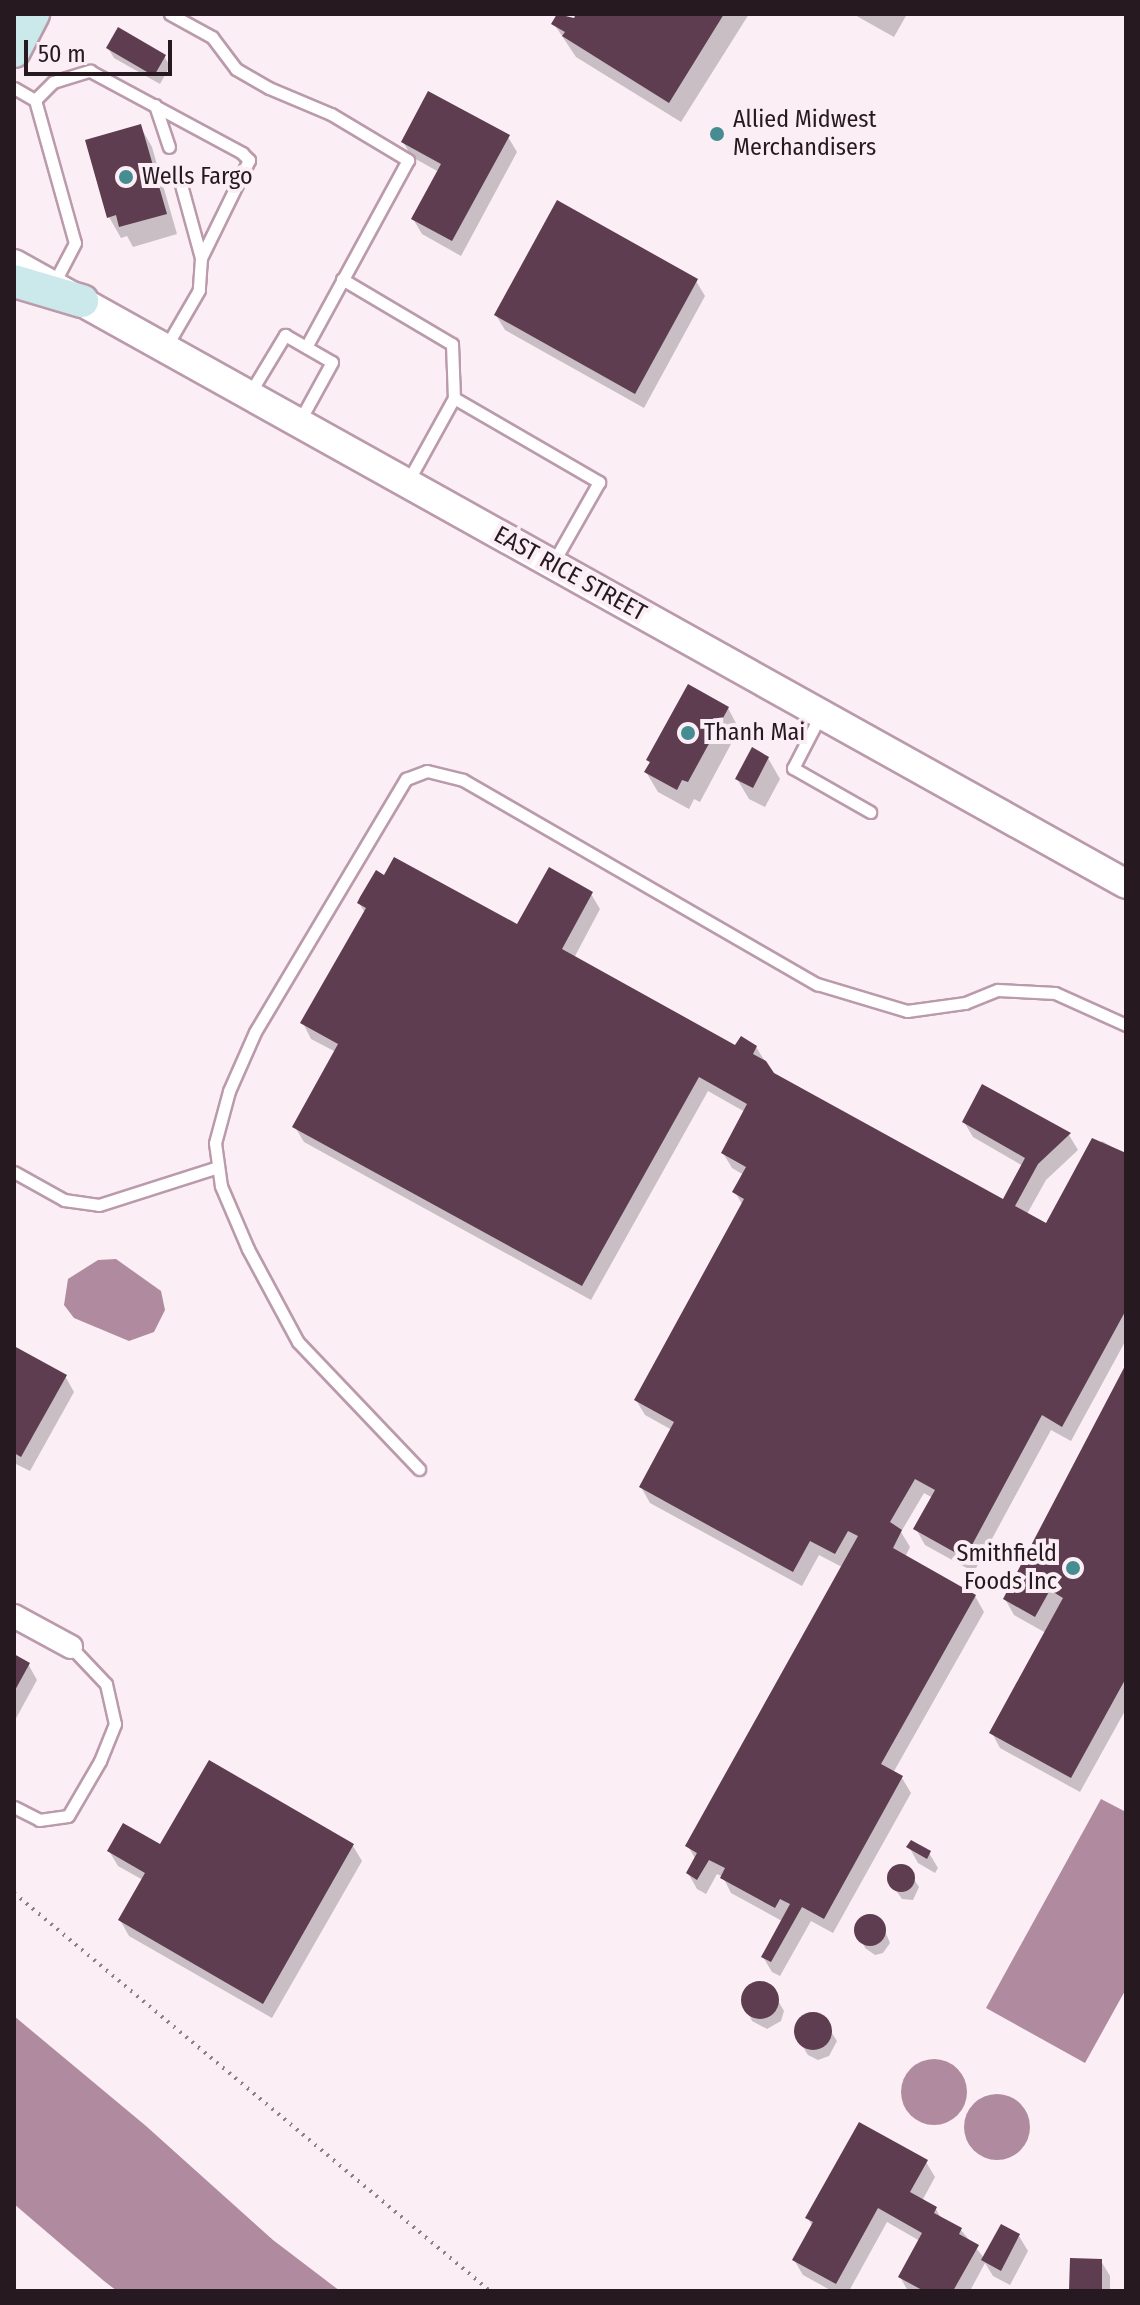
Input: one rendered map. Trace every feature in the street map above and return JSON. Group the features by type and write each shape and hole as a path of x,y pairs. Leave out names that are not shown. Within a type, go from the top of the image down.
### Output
{"main road":[{"path":"14,51 33,14"},
{"path":"14,281 82,301"}],"street":[{"name":"EAST RICE STREET","path":"14,264 1126,884"},
{"path":"14,1616 71,1647"}],"lane":[{"path":"170,14 212,37 236,69 269,88 331,114 408,160 306,347"},
{"path":"35,100 53,82 90,71 249,160 201,258"},
{"path":"14,88 35,100 75,243 53,285"},
{"path":"155,105 169,147"},
{"path":"166,348 199,290 201,258 177,170"},
{"path":"342,279 452,344 454,398 407,483"},
{"path":"249,395 285,335 332,362 299,422"},
{"path":"454,398 599,482 553,564"},
{"path":"822,714 793,768 870,812"},
{"path":"419,1469 298,1342 248,1249 221,1186 215,1143 229,1091 255,1032 406,779 427,771 463,780 817,984 907,1011 965,1003 998,990 1055,993 1126,1025"},
{"path":"14,1172 64,1200 99,1205 218,1167"},
{"path":"14,1807 39,1820 68,1816 100,1761 115,1724 106,1684 71,1647"}],"path":[{"path":"14,1893 490,2291"}],"shaded area":[{"path":"116,1259 161,1291 165,1310 154,1332 129,1341 74,1318 64,1305 68,1279 98,1260"},
{"path":"1101,1799 1126,1812 1126,1989 1085,2063 986,2008"},
{"path":"14,2016 146,2126 273,2240 340,2291 117,2291 104,2281 14,2204"},
{"path":"934,2059 947,2062 957,2069 964,2079 967,2092 964,2105 957,2115 947,2122 934,2125 921,2122 911,2115 904,2105 901,2092 904,2079 911,2069 921,2062"},
{"path":"997,2094 1010,2097 1020,2104 1027,2114 1030,2127 1027,2140 1020,2150 1010,2157 997,2160 984,2157 974,2150 967,2140 964,2127 967,2114 974,2104 984,2097"}],"building":[{"path":"557,14 574,18 576,14 724,14 669,103 562,36 565,32 551,24"},
{"path":"118,27 166,55 154,76 106,48"},
{"path":"428,91 510,135 452,241 411,219 441,164 401,142"},
{"name":"Wells Fargo","path":"141,124 167,214 119,227 116,215 107,218 85,140"},
{"path":"557,200 698,279 635,394 494,315"},
{"name":"Thanh Mai","path":"688,684 729,707 688,782 682,780 677,790 644,772 650,762 646,760"},
{"path":"752,747 769,757 753,788 735,779"},
{"path":"394,857 517,924 549,867 593,892 562,949 735,1045 741,1036 757,1046 753,1054 766,1061 774,1073 1003,1199 1025,1158 962,1122 982,1084 1071,1133 1038,1164 1015,1206 1046,1223 1092,1138 1126,1153 1126,1310 1062,1427 1042,1415 965,1558 913,1529 935,1490 915,1479 890,1522 902,1530 893,1548 976,1595 881,1764 903,1776 824,1919 802,1907 771,1962 761,1957 790,1904 780,1899 775,1908 720,1878 725,1868 709,1860 697,1880 686,1873 697,1853 685,1846 858,1536 848,1531 835,1554 810,1541 793,1572 639,1487 674,1422 634,1400 744,1199 732,1192 746,1167 721,1153 747,1104 699,1077 582,1286 292,1127 338,1044 300,1023 366,908 357,903 360,897 376,870 384,875"},
{"path":"14,1346 67,1375 21,1457 14,1453"},
{"name":"Smithfield Foods Inc","path":"1126,1364 1126,1678 1071,1778 989,1733 1063,1598 1050,1590 1035,1617 1003,1599"},
{"path":"14,1654 30,1663 14,1692"},
{"path":"209,1760 354,1844 263,2004 118,1920 145,1873 107,1851 123,1823 160,1844"},
{"path":"911,1840 931,1851 927,1859 906,1847"},
{"path":"901,1864 911,1868 915,1878 911,1888 901,1892 891,1888 887,1878 891,1868"},
{"path":"870,1914 881,1919 886,1930 881,1941 870,1946 859,1941 854,1930 859,1919"},
{"path":"760,1981 774,1986 779,2000 774,2014 760,2019 746,2014 741,2000 746,1986"},
{"path":"813,2012 827,2017 832,2031 827,2045 813,2050 799,2045 794,2031 799,2017"},
{"path":"859,2122 928,2160 910,2192 937,2207 934,2213 962,2228 959,2234 979,2245 953,2291 924,2291 898,2277 922,2233 878,2208 836,2284 792,2260 813,2222 805,2218"},
{"path":"1001,2224 1020,2234 1001,2271 981,2260"},
{"path":"1070,2258 1102,2259 1102,2291 1069,2291"}],"place":[{"name":"Allied Midwest Merchandisers","path":"717,134"},
{"name":"Wells Fargo","path":"126,177"},
{"name":"Thanh Mai","path":"688,733"},
{"name":"Smithfield Foods Inc","path":"1073,1568"}]}
